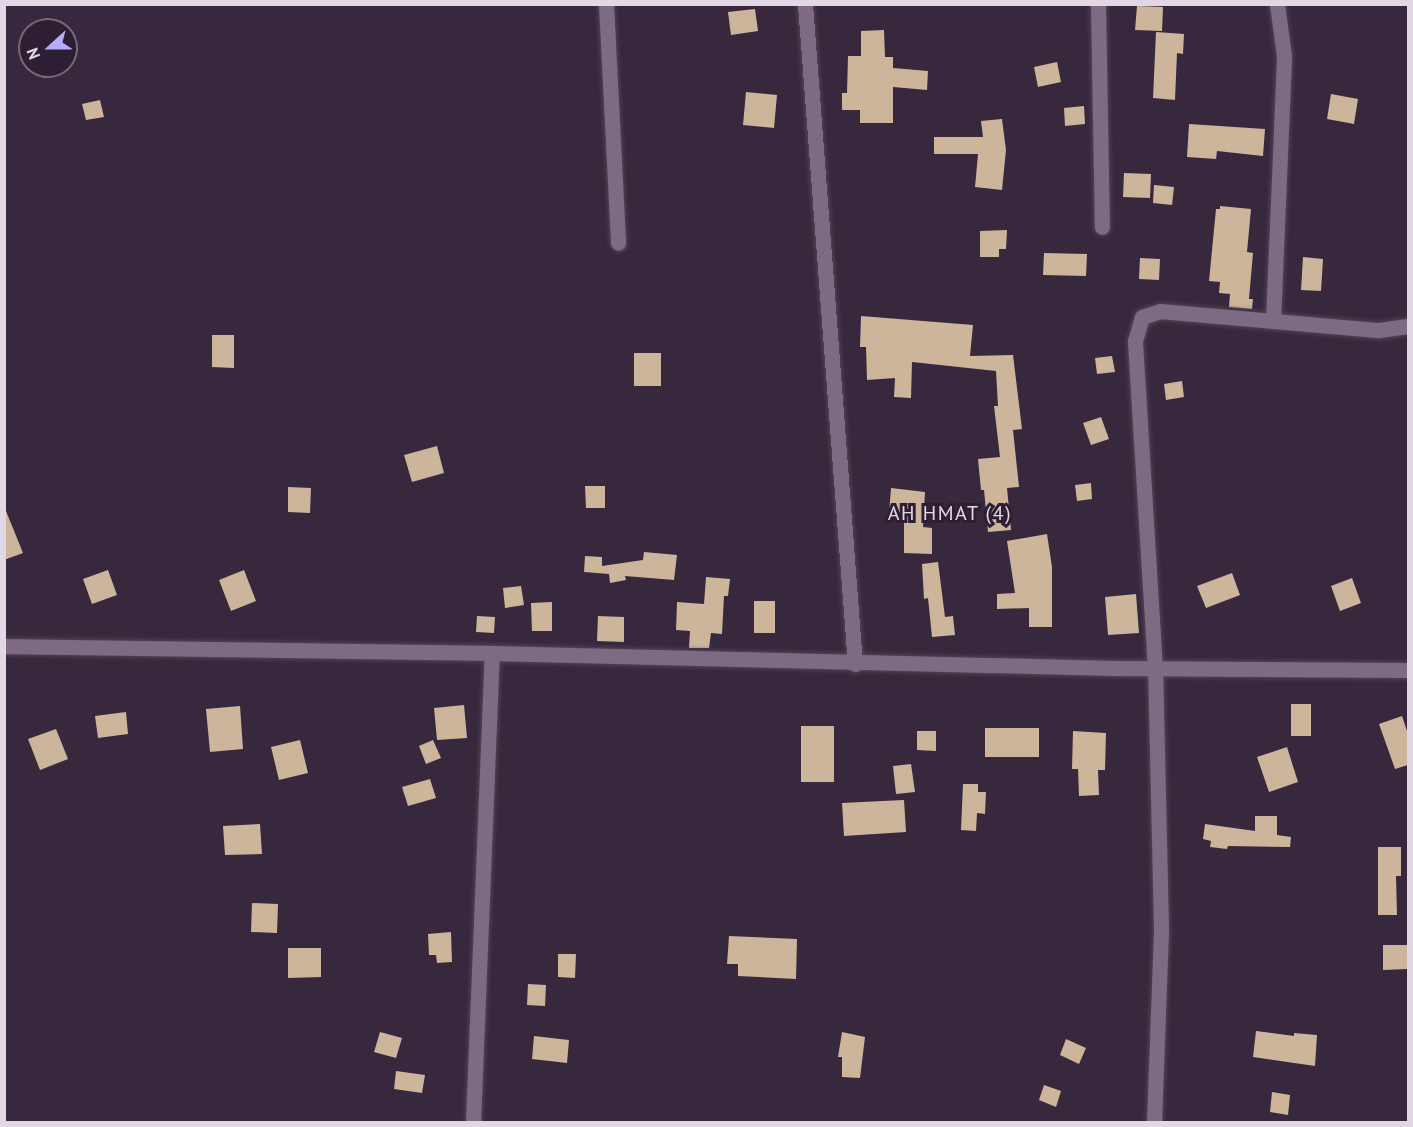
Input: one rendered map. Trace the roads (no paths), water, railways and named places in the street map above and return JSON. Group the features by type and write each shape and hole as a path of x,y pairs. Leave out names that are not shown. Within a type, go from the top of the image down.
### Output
{"street":[{"path":"606,4 618,243"},
{"path":"806,4 855,664"},
{"path":"1098,4 1102,227"},
{"path":"1273,321 1284,56 1277,4"},
{"path":"1154,1122 1161,928 1155,669 1135,341 1142,317 1160,311 1379,330 1408,326"},
{"path":"4,646 492,653 855,664 1155,669 1408,669"},
{"path":"473,1122 492,653"}],"district":[{"name":"AH HMAT (4)","path":"950,513"}]}
